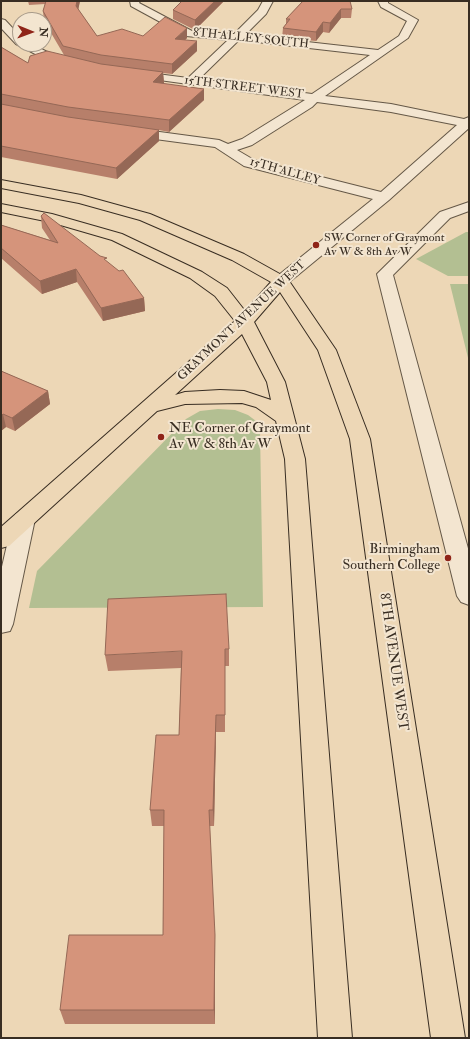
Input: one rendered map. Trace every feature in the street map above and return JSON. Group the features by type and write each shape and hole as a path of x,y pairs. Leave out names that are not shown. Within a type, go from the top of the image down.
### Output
{"main road":[{"path":"1,184 81,199 145,217 238,257 281,280"},
{"path":"1,208 52,218 117,237 196,275 221,292 245,322 276,382 296,459 335,1038"},
{"name":"GRAYMONT AVENUE WEST","path":"1,540 245,322 281,280"},
{"name":"8TH AVENUE WEST","path":"281,280 327,350 360,439 448,1038"},
{"path":"150,407 185,398 220,396 244,397 263,403 285,418"}],"street":[{"name":"8TH ALLEY SOUTH","path":"136,1 134,4 190,34 236,37 378,54"},
{"path":"190,82 262,12 268,1"},
{"path":"229,148 247,142 308,104 314,97 403,38 413,20 384,5 383,1"},
{"path":"1,22 12,34"},
{"path":"39,52 47,56 81,65"},
{"name":"15TH STREET WEST","path":"124,73 314,97 391,108 468,122"},
{"name":"GRAYMONT AVENUE WEST","path":"281,280 384,197 468,122"},
{"name":"15TH ALLEY","path":"120,130 219,144 229,148 249,163 384,197"},
{"path":"469,206 445,215 386,274 469,596"},
{"path":"445,215 469,212"},
{"path":"1,624 24,519"}],"green space":[{"path":"466,232 469,232 469,276 448,276 416,259"},
{"path":"450,284 469,284 469,362"},
{"path":"218,409 235,410 248,415 256,421 260,431 263,607 29,608 37,571 186,419 200,411"}],"building":[{"path":"46,1 77,1 76,6 97,36 122,29 143,36 165,17 187,28 175,39 197,41 172,64 101,55 63,46 52,27 52,12 43,11"},
{"path":"182,1 215,1 195,20 173,10"},
{"path":"303,1 350,1 352,9 341,9 330,23 323,22 316,32 283,28 290,19 286,19"},
{"path":"1,47 28,63 30,56 44,52 51,52 101,64 163,72 153,82 204,89 169,120 68,107 1,94"},
{"path":"1,104 68,117 159,130 116,168 1,146"},
{"path":"44,213 100,256 107,258 104,259 119,271 123,270 144,298 101,308 76,269 40,281 1,248 1,225 58,243 41,216"},
{"path":"1,371 48,391 12,418 3,414 1,416"},
{"path":"226,594 229,649 225,649 225,715 216,715 213,810 209,810 215,935 214,1010 60,1010 69,935 163,935 164,810 150,810 156,735 179,735 182,651 105,655 108,599"}],"place":[{"name":"SW Corner of Graymont Av W & 8th Av W","path":"316,245"},
{"name":"NE Corner of Graymont Av W & 8th Av W","path":"161,437"},
{"name":"Birmingham Southern College","path":"448,558"}]}
